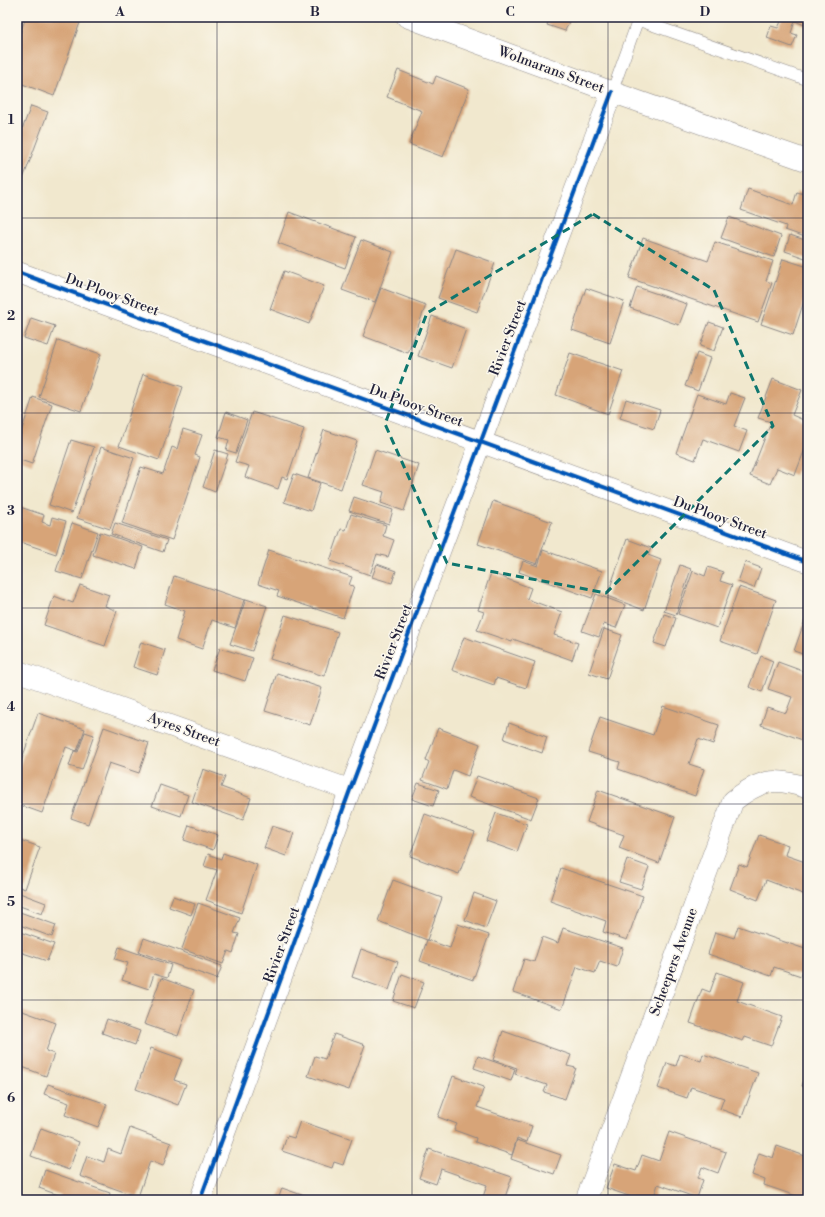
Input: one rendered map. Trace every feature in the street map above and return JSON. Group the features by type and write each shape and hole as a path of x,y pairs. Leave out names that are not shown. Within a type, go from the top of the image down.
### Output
{"street":[{"name":"Wolmarans Street","path":"407,17 612,92 808,161"},
{"name":"Rivier Street","path":"200,1200 350,790 612,92"},
{"name":"Du Plooy Street","path":"17,272 808,562"},
{"name":"Ayres Street","path":"18,674 350,790"},
{"name":"Scheepers Avenue","path":"586,1200 733,801 749,789 764,782 783,781 808,788"}],"lane":[{"name":"Rivier Street","path":"612,92 638,19"},
{"path":"638,19 808,80"}],"highlighted area":[{"path":"593,214 714,290 773,426 606,593 447,563 385,424 427,313"}],"building":[{"path":"26,17 82,17 54,96 17,82 17,32 20,33"},
{"path":"550,17 576,17 574,21 570,19 565,31 547,25"},
{"path":"783,17 808,17 807,26 795,21 791,33 797,35 792,47 767,38 771,26 778,28"},
{"path":"398,70 433,84 436,76 469,89 443,157 409,144 422,111 387,97"},
{"path":"31,106 48,112 17,195 17,139 18,140"},
{"path":"748,189 793,205 797,192 808,195 808,238 785,230 786,226 741,210"},
{"path":"289,212 356,237 345,268 278,243"},
{"path":"729,217 781,236 774,257 721,238"},
{"path":"790,235 808,241 808,259 785,251"},
{"path":"643,238 708,261 715,242 773,261 766,281 772,283 758,322 629,278"},
{"path":"361,240 393,252 375,302 342,290"},
{"path":"456,249 495,263 477,312 438,298"},
{"path":"783,259 808,267 808,293 807,292 793,335 761,324"},
{"path":"284,271 324,286 309,324 270,309"},
{"path":"637,287 687,304 679,325 630,308"},
{"path":"381,288 426,305 408,353 363,336"},
{"path":"586,288 624,301 610,343 572,330"},
{"path":"432,316 466,329 452,368 418,356"},
{"path":"31,318 55,326 48,346 24,338"},
{"path":"709,322 723,327 714,351 700,346"},
{"path":"58,340 101,354 81,411 39,397"},
{"path":"570,353 623,371 608,414 556,395"},
{"path":"697,353 710,358 698,391 685,386"},
{"path":"143,374 183,387 159,460 119,446"},
{"path":"773,379 802,390 792,415 808,422 808,441 795,475 777,468 770,484 750,476 771,422 758,418"},
{"path":"730,393 745,398 734,426 747,431 739,452 703,439 695,460 676,453 697,394 726,404"},
{"path":"33,397 52,404 32,464 17,459 17,444"},
{"path":"626,399 660,410 654,429 620,418"},
{"path":"226,412 247,420 236,453 226,450 229,440 218,437"},
{"path":"252,412 304,429 287,479 282,477 278,489 245,477 249,466 235,462"},
{"path":"183,429 202,435 195,455 200,457 172,540 122,523 141,467 163,474 172,447 177,449"},
{"path":"324,430 357,441 341,489 308,478"},
{"path":"71,440 94,447 72,513 49,505"},
{"path":"101,447 134,458 110,529 77,518"},
{"path":"215,450 228,454 215,492 203,487"},
{"path":"375,450 419,465 404,511 381,503 384,492 363,485"},
{"path":"294,474 320,483 311,511 284,502"},
{"path":"354,497 393,510 389,524 349,511"},
{"path":"493,501 552,522 537,564 478,544"},
{"path":"17,506 44,515 42,522 50,525 52,517 66,521 56,554 17,541"},
{"path":"351,514 386,525 383,536 394,540 388,557 377,554 370,575 330,561 341,529 346,530"},
{"path":"72,523 98,532 82,579 56,571"},
{"path":"115,523 167,540 163,552 111,534"},
{"path":"100,532 143,547 136,569 93,555"},
{"path":"627,539 651,548 648,555 661,560 644,610 607,596"},
{"path":"269,550 352,577 349,585 354,586 343,618 277,596 279,591 258,584"},
{"path":"543,550 602,571 592,598 519,572 523,561 538,566"},
{"path":"745,562 761,568 754,588 738,582"},
{"path":"377,564 396,571 392,583 372,577"},
{"path":"680,565 691,569 676,615 664,611"},
{"path":"708,567 723,572 720,581 732,585 717,628 678,614 693,571 705,576"},
{"path":"491,573 531,588 527,599 562,612 554,635 578,643 572,660 513,639 512,642 477,630 484,612 478,610"},
{"path":"174,576 244,600 235,628 212,620 202,649 176,640 185,611 165,604"},
{"path":"80,585 109,595 105,606 117,611 105,646 44,625 54,596 73,603"},
{"path":"739,587 776,600 757,654 720,641"},
{"path":"596,594 625,605 616,628 604,624 599,637 582,631"},
{"path":"246,599 267,606 252,651 230,644"},
{"path":"664,614 676,618 666,647 654,643"},
{"path":"285,615 338,632 324,676 270,659"},
{"path":"805,620 808,621 808,656 794,651"},
{"path":"604,629 622,635 607,679 589,673"},
{"path":"464,637 535,662 526,688 496,678 494,685 452,670"},
{"path":"141,642 165,650 157,675 133,667"},
{"path":"220,648 253,658 245,681 212,670"},
{"path":"761,656 773,661 762,692 749,687"},
{"path":"778,662 808,673 808,742 761,725 767,707 786,713 792,697 768,689"},
{"path":"277,673 322,688 310,725 265,711"},
{"path":"663,706 719,725 713,744 698,739 689,764 704,769 695,796 618,769 620,762 588,752 600,717 653,735"},
{"path":"38,713 85,729 77,751 66,747 42,813 17,804 17,773"},
{"path":"509,723 547,737 542,753 504,739"},
{"path":"104,727 149,743 139,773 109,763 88,824 71,818"},
{"path":"438,728 480,744 468,776 453,770 447,789 422,780 429,762 426,760"},
{"path":"85,732 94,735 82,770 69,766 74,751 78,752"},
{"path":"203,769 225,777 221,787 251,798 243,820 192,802"},
{"path":"477,776 539,798 531,819 469,797"},
{"path":"418,783 439,790 433,806 412,799"},
{"path":"160,785 188,795 181,816 152,806"},
{"path":"598,790 675,817 659,863 619,848 624,835 587,822"},
{"path":"496,813 527,824 517,852 486,841"},
{"path":"425,814 475,832 459,874 410,856"},
{"path":"189,825 218,835 213,850 184,840"},
{"path":"272,826 294,833 286,856 264,848"},
{"path":"759,835 788,845 785,855 808,863 808,896 766,880 758,900 730,889 739,864 747,867"},
{"path":"17,839 40,847 25,889 17,886"},
{"path":"223,853 257,865 241,913 206,900 217,870 204,866 208,854 221,859"},
{"path":"627,859 649,867 641,889 619,882"},
{"path":"561,868 643,896 627,940 603,932 606,921 550,901"},
{"path":"393,880 442,898 427,940 378,921"},
{"path":"17,892 46,903 42,914 17,905"},
{"path":"474,893 496,901 486,928 465,920"},
{"path":"173,896 195,904 191,915 169,907"},
{"path":"198,903 240,918 234,933 239,934 233,953 228,951 223,964 182,949"},
{"path":"17,911 56,925 52,937 17,924"},
{"path":"458,924 489,935 473,980 420,961 427,940 450,948"},
{"path":"738,926 808,950 808,958 801,976 774,967 771,976 708,954 715,932 734,938"},
{"path":"563,928 623,948 617,967 600,961 595,973 577,967 562,1009 513,992 524,959 534,962 542,937 558,943"},
{"path":"17,931 54,944 47,961 17,951"},
{"path":"144,938 222,966 217,979 139,952"},
{"path":"119,947 171,965 167,978 154,974 149,989 122,980 128,963 115,959"},
{"path":"361,949 398,962 389,990 352,977"},
{"path":"717,972 744,982 737,1001 782,1017 771,1046 745,1037 743,1041 690,1023 702,989 710,992"},
{"path":"402,974 424,982 414,1008 393,1001"},
{"path":"161,978 194,990 178,1036 144,1024"},
{"path":"17,1009 56,1023 46,1051 54,1054 46,1076 17,1065"},
{"path":"107,1019 140,1031 135,1045 102,1033"},
{"path":"503,1031 571,1055 567,1066 576,1068 565,1099 544,1092 547,1085 515,1074 517,1068 493,1060"},
{"path":"334,1034 365,1045 349,1090 308,1076 315,1056 325,1059"},
{"path":"151,1048 182,1059 174,1080 186,1084 178,1105 136,1089"},
{"path":"680,1054 701,1061 703,1054 758,1073 742,1117 720,1109 724,1098 691,1087 687,1098 658,1088 667,1063 676,1066"},
{"path":"478,1056 515,1069 511,1081 474,1068"},
{"path":"806,1074 808,1074 808,1088 802,1086"},
{"path":"453,1076 484,1087 477,1107 532,1126 527,1142 517,1138 512,1155 475,1142 476,1138 454,1130 457,1124 438,1117"},
{"path":"48,1084 107,1104 98,1127 65,1115 69,1103 44,1094"},
{"path":"300,1121 352,1139 343,1165 334,1162 332,1168 282,1151 287,1136 294,1138"},
{"path":"41,1128 79,1142 69,1170 31,1156"},
{"path":"130,1128 171,1143 163,1166 150,1161 138,1197 80,1176 87,1156 104,1162 108,1149 121,1154"},
{"path":"669,1132 726,1152 718,1173 702,1167 698,1178 703,1180 697,1198 658,1184 653,1200 640,1200 606,1188 615,1164 636,1171 642,1155 659,1161"},
{"path":"517,1140 561,1155 554,1174 511,1159"},
{"path":"777,1146 808,1157 808,1200 764,1185 765,1180 752,1175 759,1153 773,1158"},
{"path":"429,1149 512,1177 504,1200 482,1200 487,1185 441,1169 436,1184 419,1178"},
{"path":"45,1170 110,1193 108,1200 59,1200 61,1196 39,1188"},
{"path":"282,1188 316,1200 278,1200"}],"cycle path":[{"path":"200,1200 350,790 612,92"},
{"path":"17,272 808,562"}]}
